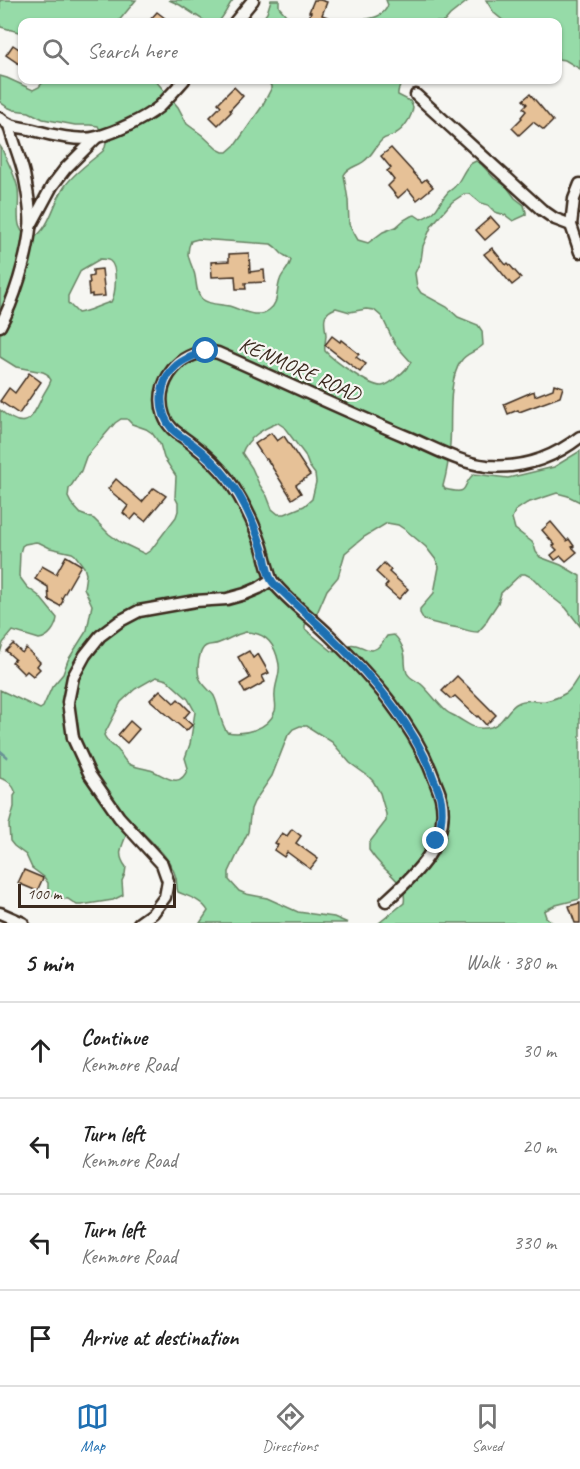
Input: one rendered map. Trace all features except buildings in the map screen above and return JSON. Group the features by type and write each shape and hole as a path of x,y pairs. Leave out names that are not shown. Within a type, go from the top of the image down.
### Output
{"street":[{"path":"238,18 253,0"},
{"path":"4,121 50,135 96,138 144,117 157,108 180,84"},
{"path":"416,95 542,210 555,219 571,225"},
{"path":"4,121 23,171 30,228"},
{"path":"0,326 14,296 30,228 52,186 65,169 96,138"},
{"path":"580,184 574,199 571,225 580,252"},
{"name":"KENMORE ROAD","path":"271,580 267,560 252,520 227,478 212,461 173,430 165,418 161,405 165,381 180,363 194,356 206,351 218,353 362,418 473,464 518,466 543,459 566,448 580,437"},
{"path":"139,923 153,913 165,897 168,881 162,864 118,817 90,775 73,738 68,702 74,677 85,655 100,636 120,621 139,611 195,601 227,599 259,588 271,580 328,634 381,691 419,746 432,772 441,799 442,826 434,847 421,866 386,901"},
{"path":"0,913 23,923"}],"green space":[{"path":"0,0 136,0 121,18 18,18 18,32 0,27"},
{"path":"169,0 233,0 221,18 200,18"},
{"path":"271,0 279,0 279,7 286,18 263,18"},
{"path":"386,0 469,0 447,18 372,18 382,14 388,5"},
{"path":"486,0 580,0 580,69 562,60 562,18 500,18"},
{"path":"0,76 33,90 42,84 158,84 178,107 187,124 217,149 227,152 236,144 261,108 271,89 270,84 402,84 398,95 410,101 413,107 407,122 398,132 382,140 366,159 344,175 349,224 358,240 368,243 411,216 415,215 421,219 432,213 458,183 469,165 476,161 524,205 526,215 513,221 495,212 470,194 464,194 452,202 432,225 415,273 417,287 421,293 447,307 458,317 478,325 482,331 483,345 463,358 454,379 450,449 443,486 445,489 459,491 474,474 508,478 554,467 580,451 580,502 557,493 527,503 515,511 512,518 515,529 532,542 540,557 580,576 580,626 566,608 535,579 525,574 521,574 501,593 498,603 478,632 424,620 420,609 434,593 439,567 426,547 398,525 387,523 364,537 345,553 338,577 327,590 317,613 305,625 305,629 335,652 353,644 373,650 387,636 394,635 403,649 408,675 421,684 447,712 477,728 495,725 514,705 521,702 545,701 566,693 580,675 580,899 556,905 544,911 546,917 553,923 379,923 404,903 403,892 398,882 369,850 369,843 386,821 380,793 373,781 350,763 332,742 307,726 293,729 288,735 272,776 254,802 248,832 229,872 229,880 239,891 246,894 267,898 298,912 334,917 348,923 200,923 208,911 199,901 178,892 174,871 170,864 156,846 137,828 127,833 121,850 121,858 126,867 122,881 123,895 113,900 77,905 68,899 53,896 48,890 48,883 44,877 32,868 26,855 10,841 9,825 16,793 10,783 0,778 0,690 40,709 43,707 52,687 63,674 68,660 87,630 92,605 84,588 86,574 84,567 75,555 36,542 25,544 20,553 19,576 57,618 54,628 43,638 39,639 13,631 3,643 0,653 0,410 15,420 26,421 34,413 51,380 43,372 16,367 0,357 0,146 17,185 21,230 34,238 48,221 68,181 103,151 106,144 98,126 75,125 43,119 29,112 7,107 0,102","holes":["198,239 271,244 290,259 280,280 276,300 272,307 264,313 254,314 202,299 198,293 195,275 188,257 191,241","100,259 109,260 113,264 115,281 111,302 78,313 68,303 68,296 81,270","336,308 350,312 374,310 382,317 395,344 411,362 407,368 391,382 382,386 361,378 343,366 325,351 325,319 331,310","121,419 127,419 132,424 152,433 176,476 175,497 178,503 176,517 151,550 145,554 120,542 94,519 81,514 68,497 69,489 81,471 86,457","278,423 284,427 305,455 315,474 316,482 312,499 304,506 285,514 278,514 272,509 242,453 252,438","246,632 266,638 275,650 279,663 275,690 276,709 267,723 255,730 227,732 214,696 199,677 198,665 203,648","156,677 167,680 188,699 195,712 190,744 185,758 188,768 181,779 173,780 129,764 106,739 104,735 121,702 135,689"]}],"waterway":[{"path":"0,751 7,757"}],"route":[{"path":"206,351 180,363 165,381 161,405 165,418 173,430 212,461 227,478 252,520 267,560 271,580 358,664 405,723 432,772 441,799 442,826 436,841"}]}
